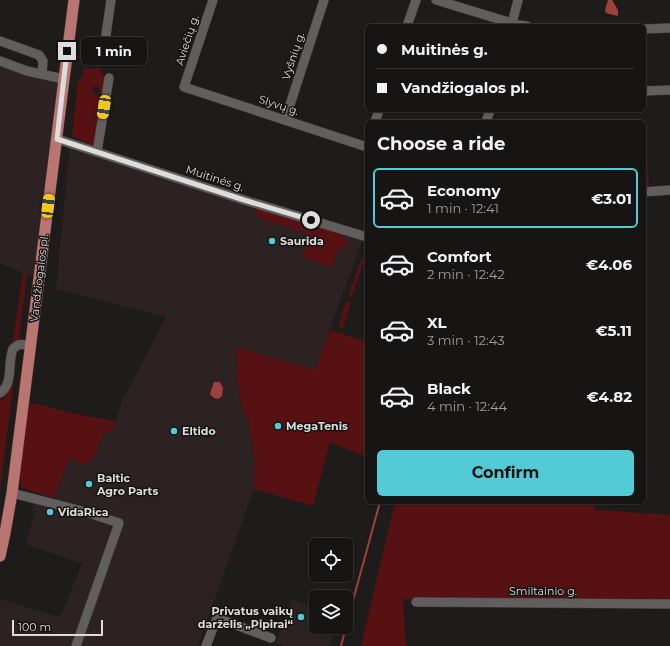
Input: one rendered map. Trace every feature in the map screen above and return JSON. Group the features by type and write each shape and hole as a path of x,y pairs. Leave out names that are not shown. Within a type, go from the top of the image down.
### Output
{"main road":[{"name":"Vandžiogalos pl.","path":"0,556 12,493 74,0"}],"street":[{"path":"106,35 111,0"},
{"name":"Aviečių g.","path":"184,87 213,0"},
{"name":"Vyšnių g.","path":"285,120 324,0"},
{"path":"408,24 416,0"},
{"path":"436,0 516,24"},
{"path":"518,0 519,24"},
{"path":"646,29 670,28"},
{"path":"0,41 39,55 43,61 42,74"},
{"path":"0,62 64,79"},
{"path":"97,152 109,78"},
{"name":"Slyvų g.","path":"184,87 365,145"},
{"path":"646,91 670,90"},
{"name":"Muitinės g.","path":"57,139 365,236"},
{"path":"646,192 670,190"},
{"path":"0,393 4,390 7,384 13,349 21,344 31,346"},
{"path":"12,493 86,512 119,523 76,646"},
{"name":"Smiltainio g.","path":"416,602 670,604"},
{"path":"206,646 217,618 271,638"}],"shaded area":[{"path":"608,0 612,0 618,10 618,16 606,13 605,10"},
{"path":"0,61 64,79 40,279 0,264"},
{"path":"85,68 100,68 105,80 103,94 100,93 97,86 94,86 92,90 93,93 102,97 95,146 72,136 78,81 83,77 83,70"},
{"path":"646,140 649,188 646,188"},
{"path":"70,144 364,236 315,370 237,348 240,402 248,419 255,463 254,489 198,646 0,646 0,599 60,617 82,564 26,544 35,512 32,510 37,494 54,498 69,459 87,465 89,459 93,460 104,431 111,433 122,401 166,317 56,289"},
{"path":"256,207 339,233 345,238 347,245 343,249 339,248 332,267 305,258 303,256 310,235 259,218 255,211"},
{"path":"362,258 365,259 365,264 363,263 352,297 348,296"},
{"path":"23,273 27,274 0,490 0,399 4,400"},
{"path":"346,301 351,302 343,328 340,328 339,323"},
{"name":"MegaTenis","path":"330,330 365,341 365,456 330,442 313,506 254,489 255,463 248,419 240,397 237,374 237,347 315,370"},
{"path":"214,382 220,382 223,388 222,396 218,399 214,398 210,394"},
{"path":"36,404 80,415 115,421 111,433 104,431 93,460 89,459 87,465 69,459 54,498 22,488 20,482 24,436 29,406"},
{"path":"395,504 595,504 595,510 670,515 670,602 403,599 406,646 361,646"},
{"name":"Privatus vaikų darželis „Pipirai“","path":"292,599 309,605 309,634 333,634 329,646 285,646 276,643"}],"waterway":[{"path":"353,600 379,504"},
{"path":"341,646 344,634"}],"place":[{"name":"Saurida","path":"272,241"},
{"name":"MegaTenis","path":"278,426"},
{"name":"Eltido","path":"174,431"},
{"name":"Baltic Agro Parts","path":"89,484"},
{"name":"VidaRica","path":"50,512"},
{"name":"Privatus vaikų darželis „Pipirai“","path":"301,617"}],"route":[{"path":"67,51 57,139 244,200 311,220"}]}
